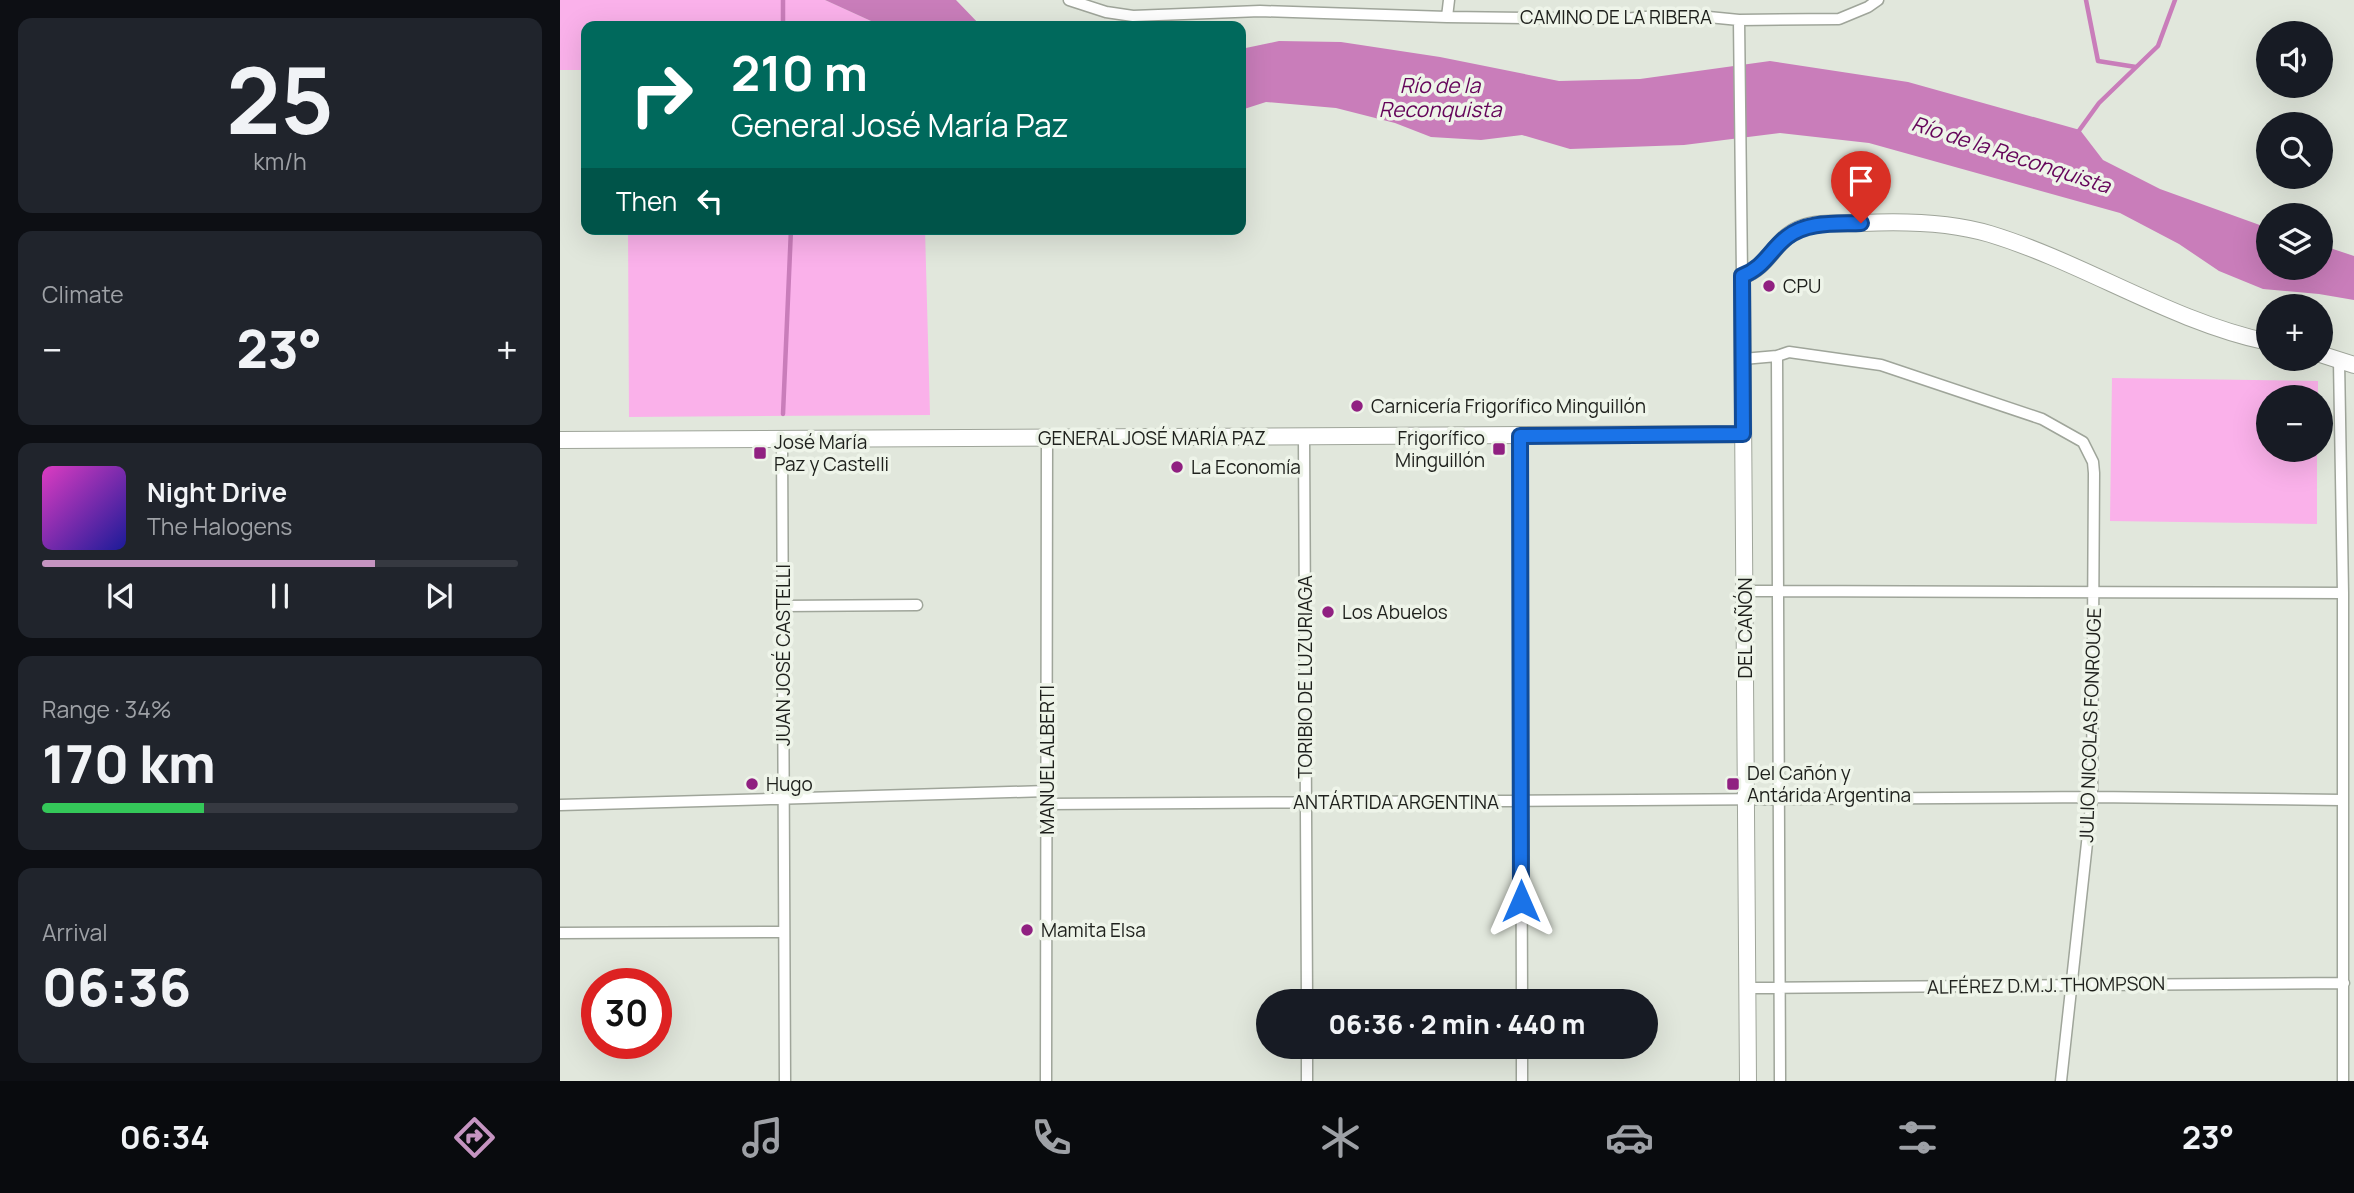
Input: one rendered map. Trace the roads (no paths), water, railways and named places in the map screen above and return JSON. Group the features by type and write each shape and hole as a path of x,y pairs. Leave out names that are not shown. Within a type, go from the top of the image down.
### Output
{"street":[{"name":"CAMINO DE LA RIBERA","path":"1069,0 1106,12 1133,16 1260,11 1624,19 1678,14 1739,20 1839,19 1878,0"},
{"path":"1447,17 1449,0"},
{"name":"DEL CAÑÓN","path":"1739,20 1748,1081"},
{"path":"1742,276 1756,271 1786,238 1799,229 1821,224 1882,222 1948,226 1987,233 2036,250 2210,327 2256,339"},
{"name":"JULIO NICOLAS FONROUGE","path":"1777,356 1789,352 1881,365 2042,419 2072,434 2083,442 2089,452 2094,473 2092,797 2061,1081"},
{"path":"1743,359 1777,356"},
{"name":"DEL CAÑÓN","path":"1777,356 1780,1081"},
{"path":"2343,1081 2341,800 2346,363"},
{"name":"GENERAL JOSÉ MARÍA PAZ","path":"560,440 1743,434"},
{"path":"1520,436 1522,989"},
{"name":"TORIBIO DE LUZURIAGA","path":"1304,437 1307,989"},
{"name":"MANUEL ALBERTI","path":"1046,1081 1047,438"},
{"name":"JUAN JOSÉ CASTELLI","path":"782,439 785,1081"},
{"path":"1745,590 2343,593"},
{"path":"782,606 918,605"},
{"path":"560,805 1047,791"},
{"name":"ANTÁRTIDA ARGENTINA","path":"1047,804 2092,797 2341,800"},
{"path":"560,933 784,932"},
{"name":"ALFÉREZ D.M.J. THOMPSON","path":"1747,988 2344,983"},
{"path":"1307,1059 1307,1081"},
{"path":"1522,1059 1522,1081"}],"water":[{"path":"825,0 956,0 976,21 871,21"},
{"name":"Río de la Reconquista","path":"1279,41 1341,42 1440,57 1559,81 1640,79 1770,61 1908,82 2080,130 2103,160 2160,189 2256,224 2256,280 2333,280 2333,249 2354,256 2354,300 2333,296 2333,294 2263,289 2219,271 2179,244 2120,213 1869,143 1780,133 1684,145 1570,149 1522,135 1481,140 1431,137 1395,123 1336,108 1266,102 1246,108 1246,48"}],"waterway":[{"path":"783,0 783,21"},
{"path":"2086,0 2098,61 2136,67"},
{"path":"2078,132 2099,103 2158,46 2175,0"},
{"path":"783,414 791,235"}],"place":[{"name":"CPU","path":"1769,286"},
{"name":"Carnicería Frigorífico Minguillón","path":"1357,406"},
{"name":"Frigorífico Minguillón","path":"1499,449"},
{"name":"José María Paz y Castelli","path":"760,453"},
{"name":"La Economía","path":"1177,467"},
{"name":"Los Abuelos","path":"1328,612"},
{"name":"Hugo","path":"752,784"},
{"name":"Del Cañón y Antárida Argentina","path":"1733,784"},
{"name":"Mamita Elsa","path":"1027,930"}]}
